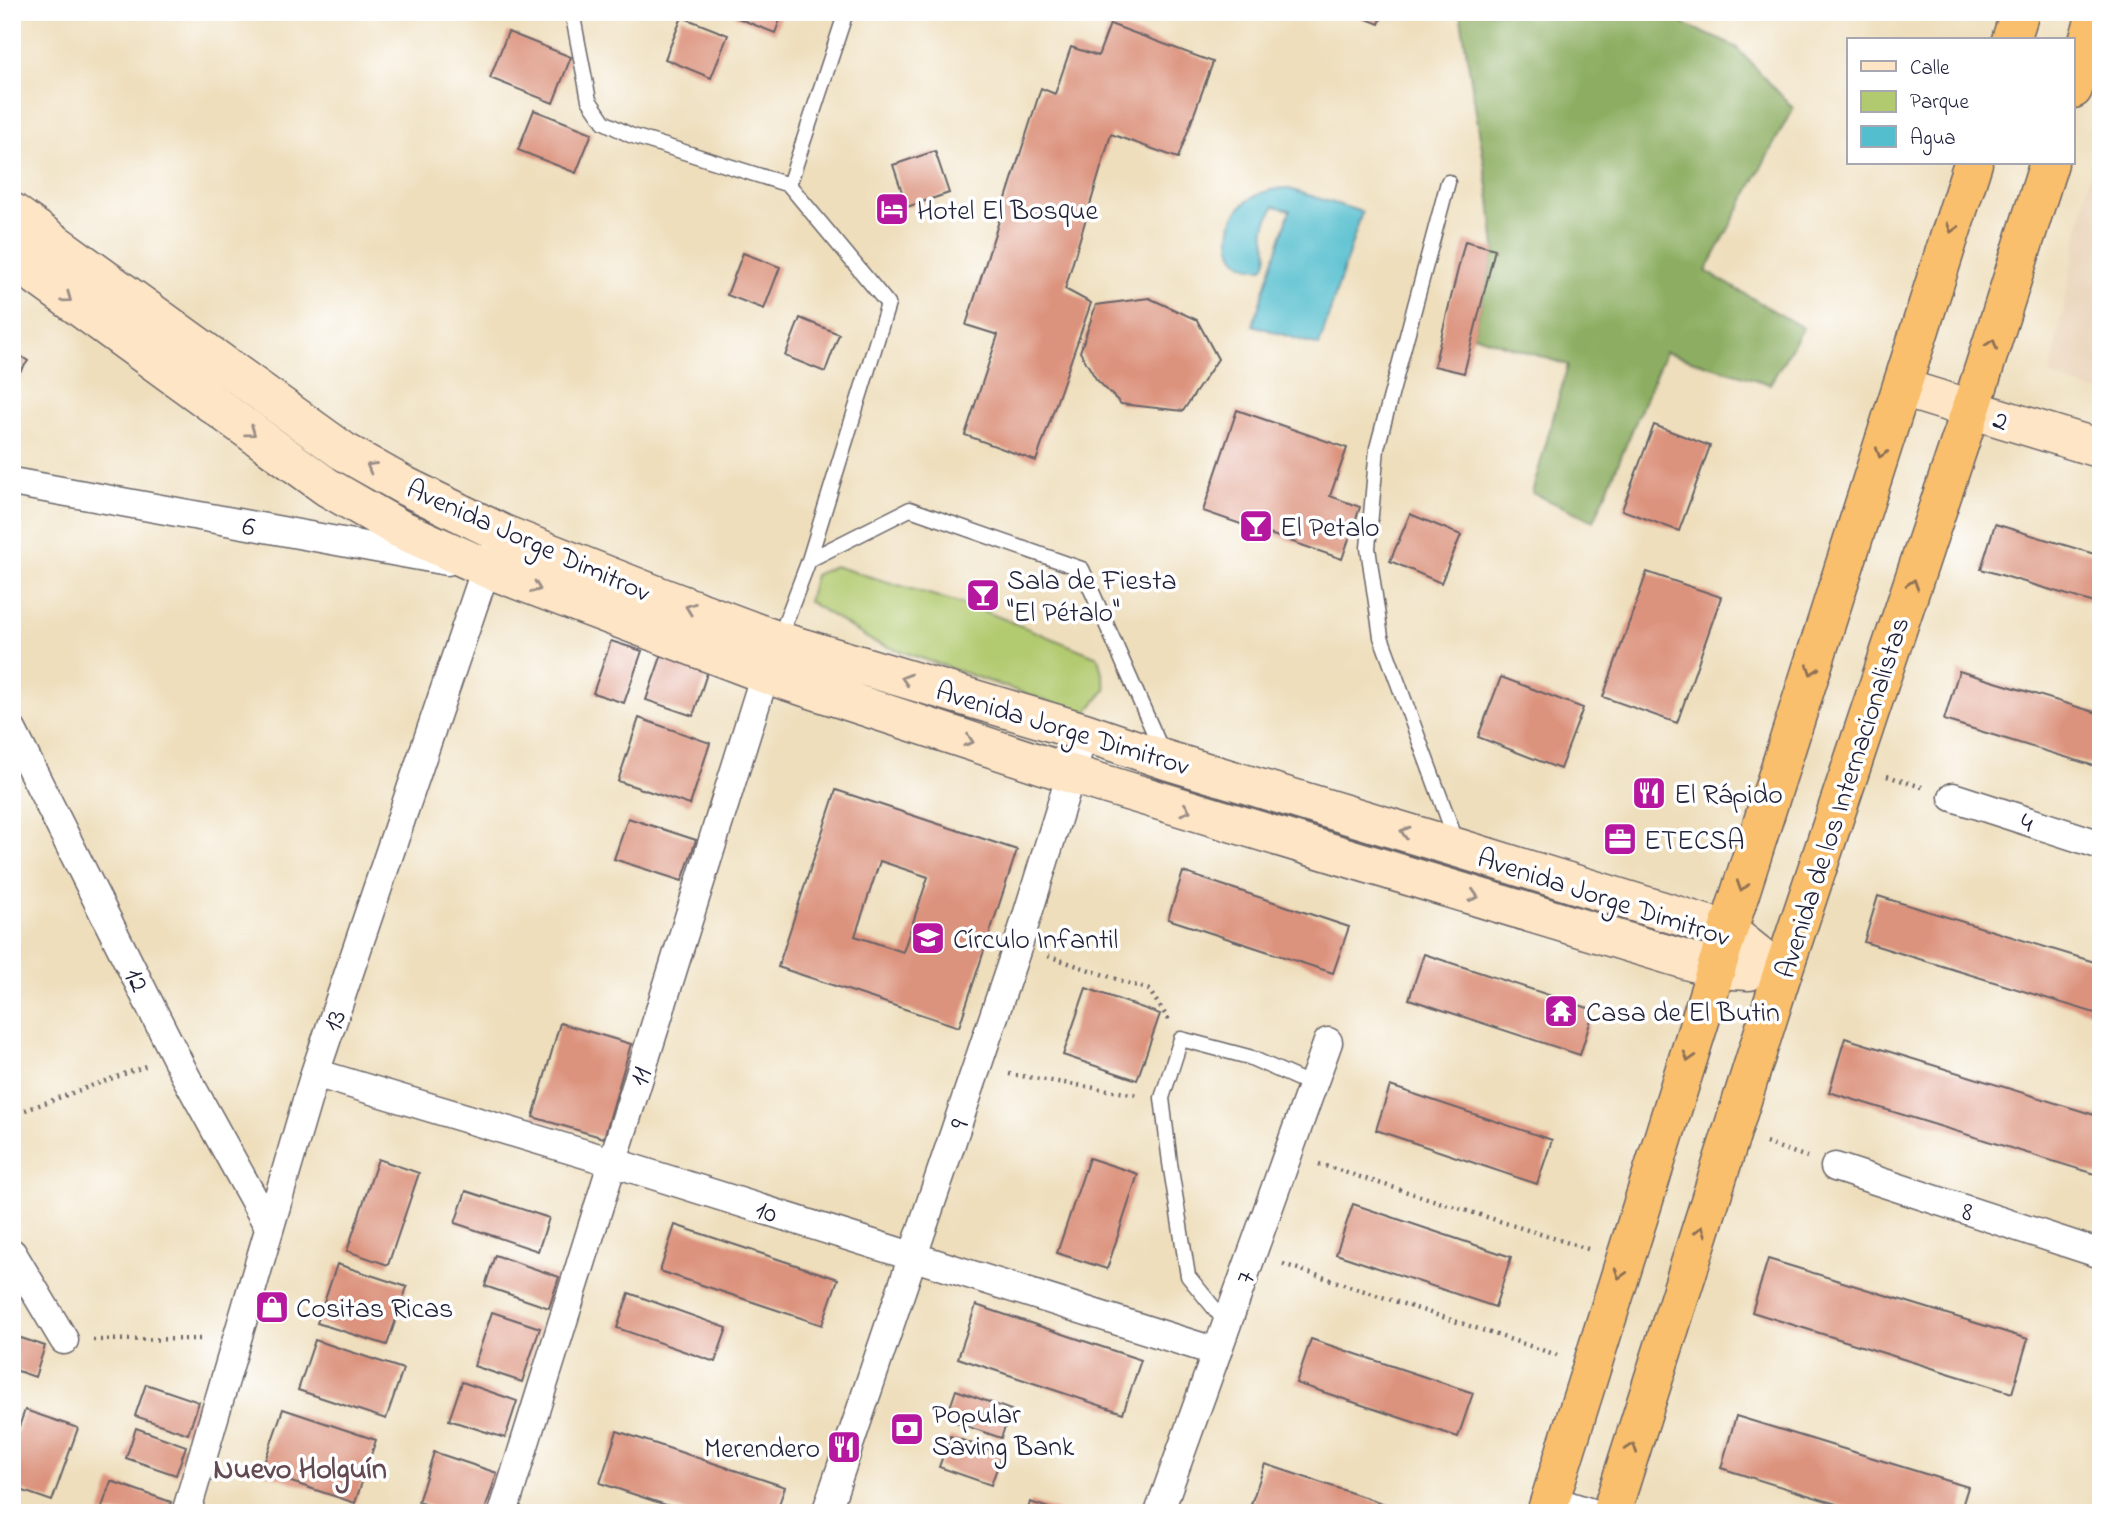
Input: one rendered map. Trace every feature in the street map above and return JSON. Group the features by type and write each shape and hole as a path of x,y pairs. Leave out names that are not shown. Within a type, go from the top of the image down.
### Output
{"highway":[{"path":"2012,38 2020,12"},
{"path":"2074,86 2097,12"},
{"path":"1548,1506 1973,164"},
{"name":"Avenida de los Internacionalistas","path":"1611,1513 1782,974 1971,409 2049,164"}],"main road":[{"name":"Avenida Jorge Dimitrov","path":"12,212 342,451 405,486 503,534 659,596 772,657 1071,774 1716,969 1782,974"},
{"name":"Avenida Jorge Dimitrov","path":"12,258 327,487 398,528 486,568 772,657 1084,732 1166,760 1728,931 1782,974"},
{"name":"2","path":"1902,388 2101,449"}],"street":[{"name":"6","path":"12,482 486,568"},
{"name":"13","path":"186,1513 315,1073 486,568 503,534"},
{"name":"11","path":"503,1513 772,657"},
{"name":"12","path":"12,730 176,1055 268,1227"},
{"name":"9","path":"826,1513 1018,945 1084,732"},
{"name":"4","path":"1953,797 2101,845"},
{"name":"7","path":"1159,1513 1328,1042"},
{"name":"10","path":"315,1073 612,1162 1217,1352"},
{"name":"8","path":"1835,1167 2101,1254"},
{"path":"12,1253 64,1340"},
{"path":"1548,1506 1592,1513"}],"lane":[{"path":"572,12 589,100 604,122 630,135 789,185 888,304 809,560 772,657"},
{"path":"789,185 846,12"},
{"path":"1448,182 1377,448 1368,548 1381,638 1458,848"},
{"path":"809,560 910,509 1082,569 1166,760"},
{"path":"1227,1324 1188,1276 1161,1098 1181,1039 1249,1057 1312,1086"}],"path":[{"path":"1852,765 1953,797"},
{"path":"1018,945 1149,990 1181,1039"},
{"path":"12,1115 176,1055"},
{"path":"977,1069 1161,1098"},
{"path":"1732,1131 1835,1167"},
{"path":"1288,1154 1625,1261"},
{"path":"1252,1254 1591,1367"},
{"path":"64,1340 236,1339"}],"shaded area":[{"path":"2101,116 2101,393 2050,376"}],"green space":[{"path":"1460,12 1657,12 1736,47 1793,108 1706,271 1803,328 1770,384 1665,352 1594,521 1532,493 1568,365 1473,335 1495,249 1490,199"},
{"path":"834,566 979,609 1098,657 1106,689 1085,714 874,642 808,601 815,575"}],"water":[{"path":"1286,188 1362,212 1319,346 1253,325 1290,210 1274,206 1266,225 1268,257 1263,268 1249,267 1238,261 1230,244 1233,220 1244,203 1264,192"}],"building":[{"path":"737,12 783,12 775,33 735,17"},
{"path":"1349,12 1384,12 1379,24"},
{"path":"682,17 728,35 711,78 665,59"},
{"path":"1110,24 1213,62 1178,158 1111,134 1065,289 1091,303 1036,461 965,435 998,335 966,325 1041,88 1055,94 1071,47 1098,56"},
{"path":"508,32 571,57 553,103 490,78"},
{"path":"534,110 592,133 576,173 518,150"},
{"path":"935,151 949,193 907,207 893,165"},
{"path":"1465,241 1495,249 1464,373 1434,366"},
{"path":"743,253 780,267 764,309 727,295"},
{"path":"1149,298 1197,320 1218,359 1183,411 1121,404 1096,379 1080,352 1096,305"},
{"path":"800,318 839,334 825,372 785,356"},
{"path":"12,350 28,361 12,382"},
{"path":"1237,410 1347,448 1330,496 1360,507 1342,559 1203,511"},
{"path":"1654,425 1710,446 1679,531 1622,510"},
{"path":"1410,514 1461,535 1441,583 1390,561"},
{"path":"1995,524 2101,556 2101,605 1981,569"},
{"path":"1647,572 1721,597 1677,723 1603,697"},
{"path":"611,641 642,651 624,703 593,693"},
{"path":"662,654 708,670 693,716 646,700"},
{"path":"1959,671 2101,714 2101,768 1944,720"},
{"path":"1501,677 1583,708 1560,769 1478,737"},
{"path":"639,718 710,743 690,805 618,781"},
{"path":"836,790 1017,850 959,1027 778,967","holes":["880,861 928,877 903,952 855,936"]},
{"path":"628,818 696,840 682,881 614,859"},
{"path":"1183,872 1349,927 1333,973 1168,919"},
{"path":"1878,896 2101,964 2101,1015 1864,942"},
{"path":"1424,954 1594,1010 1580,1055 1409,999"},
{"path":"1086,988 1160,1014 1137,1080 1063,1055"},
{"path":"560,1023 631,1044 604,1138 533,1117"},
{"path":"1845,1038 2101,1117 2101,1176 1829,1092"},
{"path":"1390,1086 1552,1140 1537,1184 1376,1130"},
{"path":"1089,1158 1138,1174 1107,1269 1057,1253"},
{"path":"378,1159 419,1173 388,1265 347,1251"},
{"path":"466,1191 549,1218 538,1251 455,1223"},
{"path":"1353,1204 1511,1257 1495,1307 1336,1254"},
{"path":"675,1225 838,1279 822,1325 660,1271"},
{"path":"495,1255 559,1277 549,1308 485,1286"},
{"path":"1768,1259 2028,1339 2012,1393 1752,1312"},
{"path":"337,1264 407,1287 387,1345 317,1323"},
{"path":"629,1293 727,1328 715,1362 617,1328"},
{"path":"976,1305 1141,1360 1123,1413 958,1358"},
{"path":"492,1312 540,1328 522,1382 474,1366"},
{"path":"12,1335 45,1346 35,1377 12,1369"},
{"path":"1311,1339 1473,1393 1458,1437 1296,1383"},
{"path":"315,1340 403,1369 386,1419 298,1390"},
{"path":"462,1382 517,1401 505,1438 449,1420"},
{"path":"146,1384 199,1402 188,1434 135,1416"},
{"path":"956,1390 1011,1410 1001,1438 946,1419"},
{"path":"283,1409 376,1440 355,1503 261,1472"},
{"path":"25,1410 78,1428 52,1501 12,1487 12,1446"},
{"path":"1736,1416 1968,1487 1960,1513 1865,1513 1721,1468"},
{"path":"136,1428 186,1446 176,1475 126,1458"},
{"path":"617,1431 785,1487 776,1513 690,1513 600,1483"},
{"path":"950,1436 1002,1454 991,1485 939,1467"},
{"path":"434,1452 497,1473 484,1513 449,1513 418,1502"},
{"path":"1265,1464 1409,1512 1409,1513 1248,1513"},
{"path":"111,1481 171,1502 168,1513 100,1513"},
{"path":"1030,1502 1061,1512 1061,1513 1027,1513"}],"place":[{"name":"Hotel El Bosque","path":"892,209"},
{"name":"El Petalo","path":"1256,526"},
{"name":"Sala de Fiesta \"El Pétalo\"","path":"983,595"},
{"name":"El Rápido","path":"1649,793"},
{"name":"ETECSA","path":"1620,839"},
{"name":"Círculo Infantil","path":"928,938"},
{"name":"Casa de El Butin","path":"1561,1011"},
{"name":"Cositas Ricas","path":"272,1307"},
{"name":"Popular Saving Bank","path":"907,1429"},
{"name":"Merendero","path":"844,1447"}],"district":[{"name":"Nuevo Holguín","path":"300,1468"}]}
